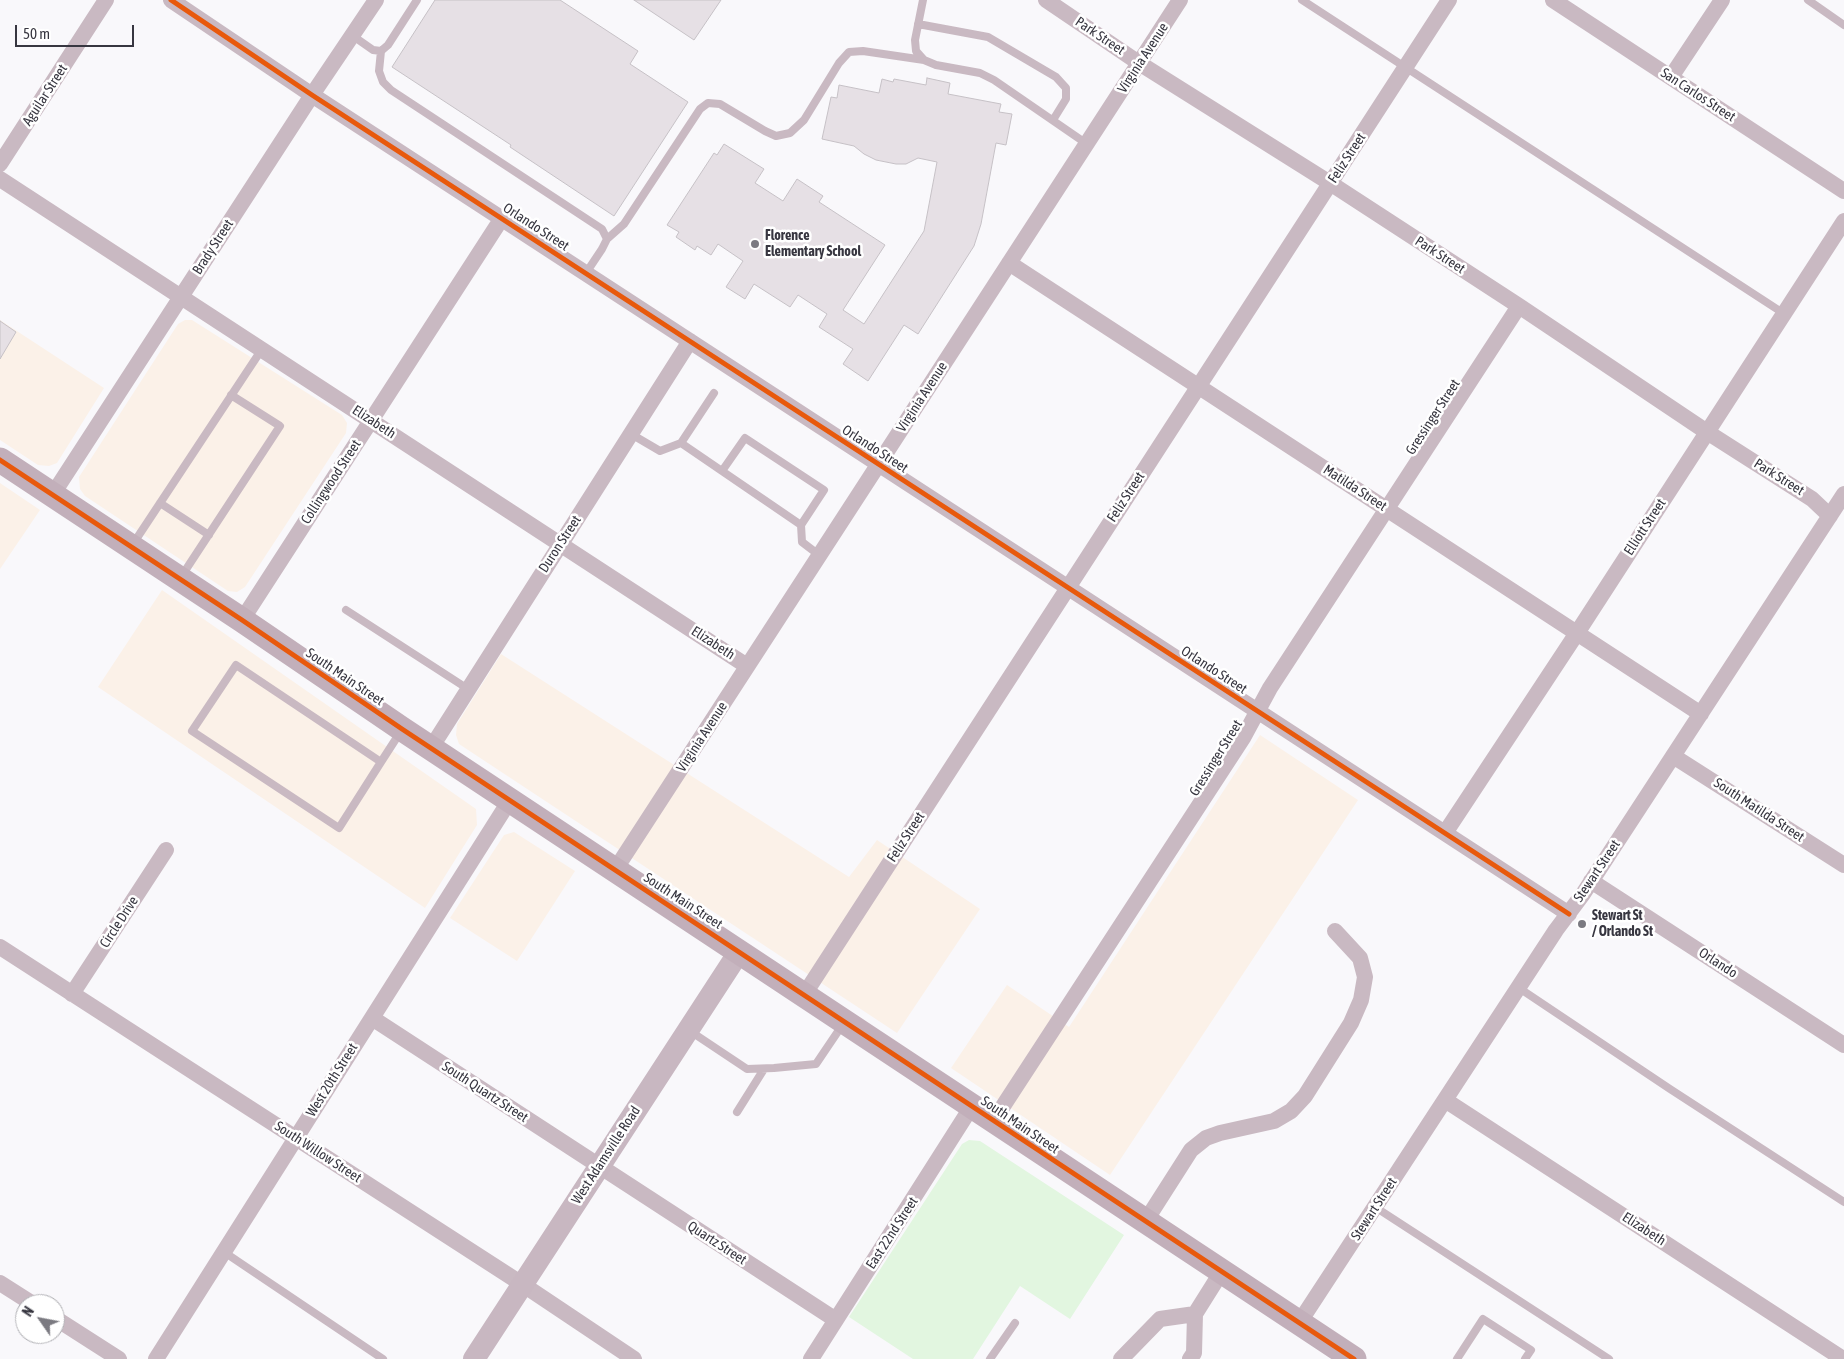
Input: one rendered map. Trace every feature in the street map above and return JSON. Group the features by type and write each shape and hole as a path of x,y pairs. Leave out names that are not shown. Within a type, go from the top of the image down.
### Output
{"main road":[{"name":"South Main Street","path":"0,460 242,620 402,729 1354,1359"}],"street":[{"name":"Aguilar Street","path":"0,164 106,0"},
{"name":"Orlando Street","path":"171,0 312,95 1569,914"},
{"name":"Brady Street","path":"52,494 376,0"},
{"name":"Park Street","path":"1046,0 1139,63 1519,306 1707,432 1812,498 1830,516"},
{"name":"Virginia Avenue","path":"615,870 1180,0"},
{"name":"Feliz Street","path":"804,995 1449,0"},
{"name":"San Carlos Street","path":"1552,0 1844,191"},
{"path":"1671,77 1722,0"},
{"name":"Elizabeth","path":"0,179 748,666"},
{"name":"Collingwood Street","path":"242,620 502,218"},
{"name":"Elliott Street","path":"1444,833 1577,633 1844,220"},
{"name":"Matilda Street","path":"1009,263 1701,714"},
{"name":"Gressinger Street","path":"994,1120 1243,738 1270,688 1519,306"},
{"name":"Duron Street","path":"431,748 690,341"},
{"name":"Stewart Street","path":"1299,1323 1844,494"},
{"name":"South Matilda Street","path":"1673,756 1844,865"},
{"name":"West 20th Street","path":"156,1359 510,800"},
{"name":"Circle Drive","path":"72,994 166,850"},
{"name":"Orlando","path":"1591,881 1844,1045"},
{"path":"1145,1222 1191,1150 1206,1138 1274,1121 1291,1110 1305,1096 1351,1023 1361,1000 1365,977 1360,958 1336,931"},
{"name":"South Willow Street","path":"0,947 522,1284 634,1359"},
{"name":"West Adamsville Road","path":"474,1359 739,952"},
{"name":"South Quartz Street","path":"372,1018 599,1166"},
{"name":"Elizabeth","path":"1445,1100 1843,1359"},
{"name":"East 22nd Street","path":"811,1359 972,1106"},
{"name":"Quartz Street","path":"599,1166 836,1320"},
{"path":"1190,1359 1194,1353 1195,1314 1222,1271"},
{"path":"0,1283 17,1294"},
{"path":"1122,1359 1160,1319 1195,1314"},
{"path":"65,1324 119,1359"}],"lane":[{"path":"417,0 388,45 381,51 379,72 383,82 392,90 602,229 607,239"},
{"path":"923,0 915,40 916,51 924,60"},
{"path":"1302,0 1784,312"},
{"path":"1808,0 1844,25"},
{"path":"918,24 988,37 1056,77 1066,88 1066,98 1053,120"},
{"path":"353,36 373,50 381,51"},
{"path":"586,273 607,239 624,224 700,109 708,103 720,104 776,136 790,133 804,120 839,63 849,52 863,51 924,60 936,65 980,73 994,80 1087,144"},
{"path":"131,546 262,349"},
{"path":"631,434 660,451 681,443 714,393"},
{"path":"180,579 280,426 231,395"},
{"path":"722,471 745,438 824,490 802,524 802,542 820,554"},
{"path":"681,443 802,524"},
{"path":"160,503 209,535"},
{"path":"346,610 468,689"},
{"path":"381,762 236,665 192,731 339,828 381,762 402,729"},
{"path":"1519,988 1844,1202"},
{"path":"688,1030 747,1069 764,1069 816,1064 845,1022"},
{"path":"737,1112 764,1069"},
{"path":"1375,1207 1609,1359"},
{"path":"224,1252 383,1359"},
{"path":"1456,1359 1482,1319 1531,1350 1525,1359"},
{"path":"990,1359 1015,1323"}],"shaded area":[{"path":"0,320 104,388 57,463 49,466 38,465 0,440"},
{"path":"185,320 192,320 342,415 347,423 346,433 245,587 237,592 228,591 85,496 80,489 79,477 178,324"},
{"path":"0,483 40,510 0,569"},
{"path":"162,590 476,809 477,825 425,908 98,687"},
{"path":"501,654 849,877 877,840 980,909 897,1033 459,744 456,735 457,724"},
{"path":"1260,735 1358,800 1110,1175 951,1068 1007,985 1069,1027"},
{"path":"514,832 575,871 517,961 450,918 504,835"}],"green space":[{"path":"969,1140 980,1141 1124,1235 1070,1319 1020,1286 973,1359 913,1359 849,1317 962,1144"}],"building":[{"path":"435,0 560,0 638,51 630,64 688,102 614,216 510,147 511,145 392,67"},
{"path":"634,0 721,0 694,40"},
{"path":"927,78 950,83 948,94 1001,104 999,112 1012,114 1006,145 996,143 981,224 974,246 918,334 904,325 868,381 843,364 853,349 819,327 827,314 798,295 790,307 754,284 745,299 726,287 743,261 718,244 711,255 697,246 695,250 676,237 679,232 667,225 714,153 717,155 724,144 764,169 755,183 783,201 797,179 823,196 819,202 885,245 843,310 864,324 924,231 937,162 918,158 906,164 876,160 854,146 822,139 831,97 837,98 839,85 879,93 882,79 893,82 894,79 926,85"},
{"path":"0,321 16,332 0,359"}],"cycle path":[{"path":"171,0 312,95 1569,914"},
{"path":"0,460 242,620 402,729 1354,1359"}],"place":[{"name":"Florence Elementary School","path":"755,244"},
{"name":"Stewart St / Orlando St","path":"1582,924"}]}
